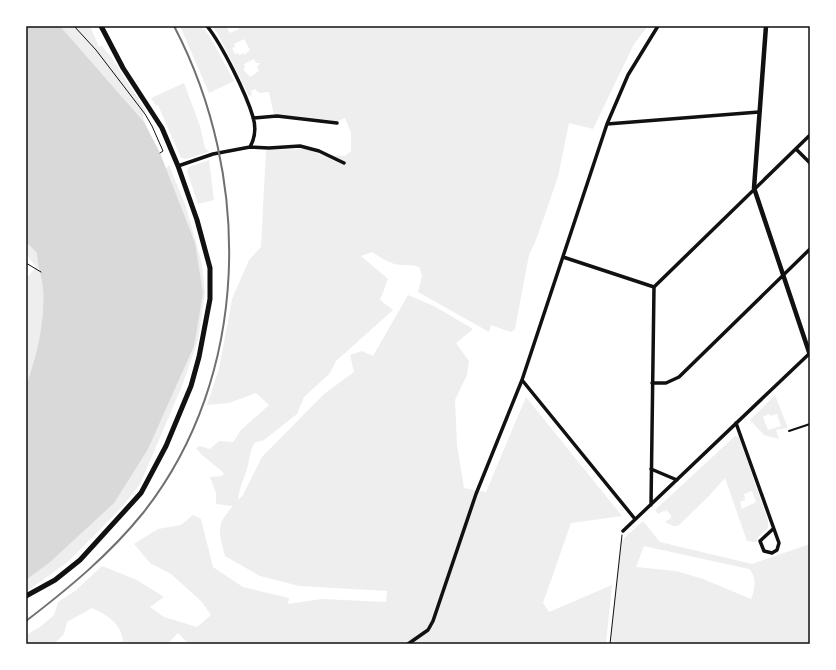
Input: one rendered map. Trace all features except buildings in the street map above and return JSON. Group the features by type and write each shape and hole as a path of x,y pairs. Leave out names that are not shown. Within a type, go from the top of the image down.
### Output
{"main road":[{"path":"26,596 64,573 80,560 141,493 166,446 193,378 206,323 211,282 210,268 197,220 178,166 162,128 123,68 101,26"}],"street":[{"path":"207,26 221,49 253,118 255,135 250,147"},
{"path":"408,644 428,630 433,621 476,494 522,380 607,124 628,75 658,26"},
{"path":"623,531 810,354 754,188 766,26"},
{"path":"607,124 759,112"},
{"path":"253,118 277,116 337,123"},
{"path":"651,505 654,287 810,135"},
{"path":"178,166 213,154 250,147 269,148 300,146 320,151 344,163"},
{"path":"796,149 810,163"},
{"path":"652,383 666,383 678,377 810,249"},
{"path":"563,256 654,287"},
{"path":"522,380 635,520"},
{"path":"736,423 774,529 778,543 777,550 772,553 764,551 760,541 774,529"},
{"path":"651,469 677,480"}],"lane":[{"path":"789,431 810,424"}],"path":[{"path":"74,26 96,50 145,114 164,151 160,153"},
{"path":"26,263 41,272"},
{"path":"610,644 620,542 623,531"}],"shaded area":[{"path":"26,26 60,26 144,122 160,153 195,243 203,293 194,346 148,449 114,503 49,563 26,580 26,386 34,362 39,338 43,314 43,289 37,253 26,242"},
{"path":"60,26 90,26 99,47 102,46 112,58 146,111 143,116 144,122"},
{"path":"180,26 201,26 209,35 234,81 209,93"},
{"path":"212,26 226,26 230,33 239,29 238,26 648,26 634,44 593,129 569,123 558,177 536,240 529,255 515,329 511,332 491,325 489,332 418,292 422,276 420,268 418,267 393,263 372,252 361,256 388,279 380,300 393,310 336,361 330,373 304,397 297,414 264,440 254,443 238,500 243,495 262,457 324,394 354,372 350,355 362,351 373,356 408,295 434,306 473,329 456,343 469,361 467,375 455,400 457,445 464,488 486,492 526,397 622,516 571,523 543,603 549,612 612,585 606,644 189,644 178,633 171,640 170,644 114,644 123,641 122,635 116,624 108,617 92,608 67,622 64,634 54,644 26,644 26,635 40,627 54,615 58,602 75,591 102,566 137,580 164,597 150,607 164,617 197,627 211,615 201,601 171,574 150,563 134,544 158,529 181,525 193,515 201,519 213,567 243,587 289,598 288,604 322,599 386,602 387,591 299,586 260,576 225,556 220,529 223,519 233,506 216,504 216,493 210,477 222,476 224,473 202,455 196,448 200,446 210,449 219,441 233,442 241,430 269,405 256,393 229,403 207,405 219,369 232,299 249,260 261,247 266,150 306,149 322,155 345,156 351,151 351,133 345,118 338,121 274,115 269,92 259,93 255,89 251,91 252,95 249,96 217,32","holes":["244,39 250,50 244,55 244,53 239,55 238,53 235,54 232,48 235,47 234,44","254,59 256,63 260,63 257,67 259,71 250,77 243,69 245,68 244,64"]},
{"path":"184,83 200,126 205,148 209,152 185,159 181,158 158,105 156,106 151,98"},
{"path":"209,160 214,200 198,204 187,171 189,167"},
{"path":"169,165 186,207 202,264 205,293 198,340 182,386 140,484 123,506 69,561 26,592 26,580 49,563 165,170"},
{"path":"26,242 37,253 43,289 43,314 34,362 26,386 26,279 36,267 26,254"},
{"path":"775,395 788,428 776,430 779,439 764,435 750,420","holes":["769,414 770,416 777,414 781,426 768,430 763,417"]},
{"path":"735,436 739,437 768,521 768,528 759,536 756,542 747,541 725,478 678,526 673,526 665,522 671,518 671,515 666,510 658,514 655,510","holes":["752,491 756,502 742,509 740,502 745,500 744,494"]},
{"path":"643,521 660,542 752,564 810,544 810,644 610,644 620,542","holes":["644,546 749,569 752,572 754,579 754,591 751,599 703,579 676,571 636,567"]}],"railway":[{"path":"26,621 88,570 116,543 143,513 179,459 205,400 221,339 229,275 227,210 218,147 200,85 174,26"}]}
